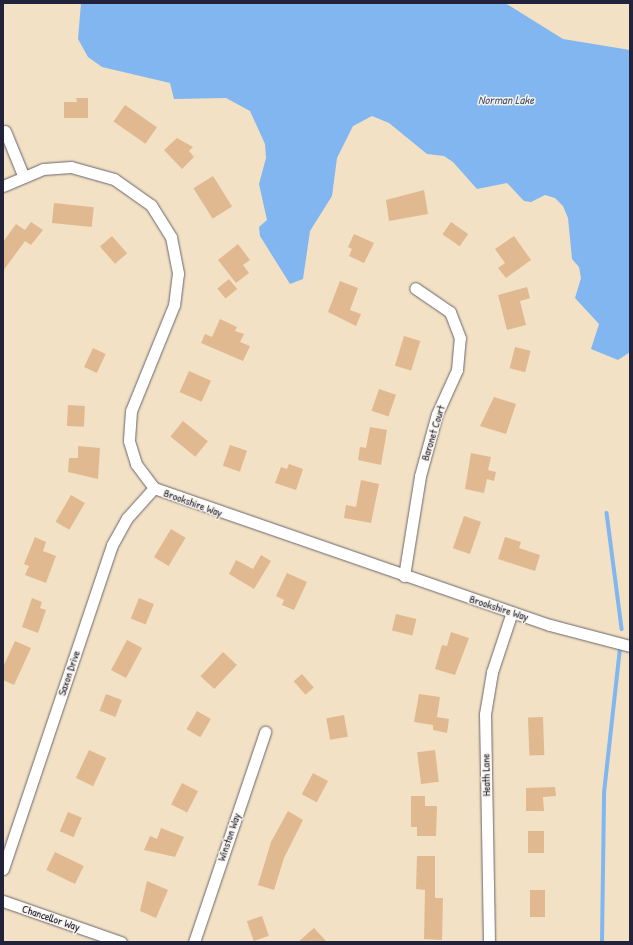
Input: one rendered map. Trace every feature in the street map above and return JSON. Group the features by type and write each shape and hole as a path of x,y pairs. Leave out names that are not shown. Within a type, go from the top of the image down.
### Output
{"street":[{"path":"5,131 23,175"},
{"name":"Brookshire Way","path":"3,186 23,175 43,169 71,167 114,178 151,205 171,237 178,272 174,305 131,411 129,442 136,464 154,488 404,576 512,612 630,646"},
{"name":"Baronet Court","path":"404,576 420,476 437,414 458,370 460,338 450,312 415,288"},
{"name":"Saxon Drive","path":"3,870 112,545 127,518 154,488"},
{"name":"Heath Lane","path":"489,942 485,714 492,672 512,612"},
{"name":"Winston Way","path":"194,942 264,732"},
{"name":"Chancellor Way","path":"3,901 121,942"}],"water":[{"name":"Norman Lake","path":"81,3 505,3 563,39 630,50 630,352 618,360 591,349 599,324 575,298 581,278 579,267 572,259 568,218 563,206 555,198 545,195 531,202 524,201 507,183 477,189 453,162 444,156 427,154 389,123 372,116 353,126 337,158 332,196 310,231 303,279 290,284 260,236 259,227 267,220 259,184 266,158 265,144 250,111 226,98 174,99 170,83 102,67 88,57 78,39"}],"building":[{"path":"76,98 88,98 88,118 64,118 64,102 77,102"},
{"path":"125,105 157,127 145,144 114,121"},
{"path":"177,138 193,147 189,151 194,157 182,169 164,150"},
{"path":"213,176 232,207 213,219 193,188"},
{"path":"424,190 428,214 389,221 386,200"},
{"path":"54,203 94,207 92,227 52,223"},
{"path":"31,222 43,230 31,245 25,241 3,271 3,242 16,224 25,230"},
{"path":"451,222 468,234 460,246 442,234"},
{"path":"354,234 374,243 364,263 349,256 352,249 348,247"},
{"path":"112,236 127,253 115,264 100,246"},
{"path":"514,236 531,260 506,278 498,268 505,263 495,249"},
{"path":"238,244 250,260 243,265 249,273 236,283 218,260"},
{"path":"229,279 237,289 226,299 217,288"},
{"path":"340,281 358,288 350,310 361,314 356,326 328,312"},
{"path":"527,287 530,298 520,301 526,325 507,330 498,295"},
{"path":"220,319 237,327 235,331 244,334 240,342 250,346 243,361 201,343 205,334 212,337"},
{"path":"404,336 420,341 411,371 395,366"},
{"path":"515,347 531,351 525,372 510,368"},
{"path":"93,348 106,354 97,373 84,367"},
{"path":"189,371 211,381 202,402 180,392"},
{"path":"379,389 396,395 389,417 372,411"},
{"path":"494,397 516,404 506,434 480,426"},
{"path":"68,405 85,406 84,427 67,426"},
{"path":"183,421 208,441 195,457 170,437"},
{"path":"370,427 387,430 381,465 358,460 360,447 366,448"},
{"path":"230,445 247,451 240,472 223,466"},
{"path":"78,446 100,448 98,479 68,472 69,458 78,458"},
{"path":"471,453 491,457 488,470 496,472 494,481 487,479 484,493 465,489"},
{"path":"289,464 303,469 296,490 275,483 281,467 287,469"},
{"path":"361,480 379,484 371,523 344,518 346,505 356,507"},
{"path":"71,495 85,503 69,530 56,522"},
{"path":"464,516 481,522 470,554 453,548"},
{"path":"171,529 186,538 169,566 154,557"},
{"path":"35,537 46,542 43,551 56,556 46,583 25,575 29,566 24,564"},
{"path":"505,537 521,542 519,548 540,555 535,571 498,559"},
{"path":"261,555 271,561 254,589 229,574 236,560 253,569"},
{"path":"287,573 307,582 294,610 282,605 284,600 276,596"},
{"path":"32,598 42,602 40,608 46,610 38,633 22,627"},
{"path":"139,598 154,604 146,624 131,618"},
{"path":"396,614 416,619 412,636 392,630"},
{"path":"451,632 469,638 455,675 435,669 442,645 447,646"},
{"path":"127,640 142,648 126,678 111,670"},
{"path":"15,641 31,648 14,685 3,680 3,667"},
{"path":"223,652 237,665 214,689 200,676"},
{"path":"302,674 314,688 306,695 294,681"},
{"path":"106,694 122,700 115,717 100,711"},
{"path":"419,694 440,697 437,717 449,719 447,733 433,730 433,725 414,722"},
{"path":"197,711 211,719 200,737 186,729"},
{"path":"344,715 348,737 330,740 326,718"},
{"path":"543,717 544,755 529,756 528,718"},
{"path":"89,750 106,758 93,786 76,778"},
{"path":"435,750 439,782 421,784 417,752"},
{"path":"313,773 328,781 317,802 302,794"},
{"path":"182,783 198,791 187,813 171,804"},
{"path":"555,787 556,796 543,797 544,811 526,811 526,788"},
{"path":"411,796 425,796 425,806 437,806 436,836 417,836 417,827 411,827"},
{"path":"288,811 303,820 284,858 274,890 258,885 271,842"},
{"path":"68,812 82,818 74,837 60,831"},
{"path":"161,828 184,837 175,857 144,850 150,836 157,839"},
{"path":"528,831 544,831 544,853 528,853"},
{"path":"55,852 84,866 75,884 46,870"},
{"path":"417,856 435,856 435,898 443,898 442,940 424,939 425,890 416,889"},
{"path":"147,881 168,890 156,918 140,911"},
{"path":"530,890 545,890 545,917 530,917"},
{"path":"262,916 269,936 254,941 247,921"},
{"path":"314,928 327,942 298,942"}],"waterway":[{"path":"607,513 622,629"},
{"path":"602,942 604,793 620,648"}]}
